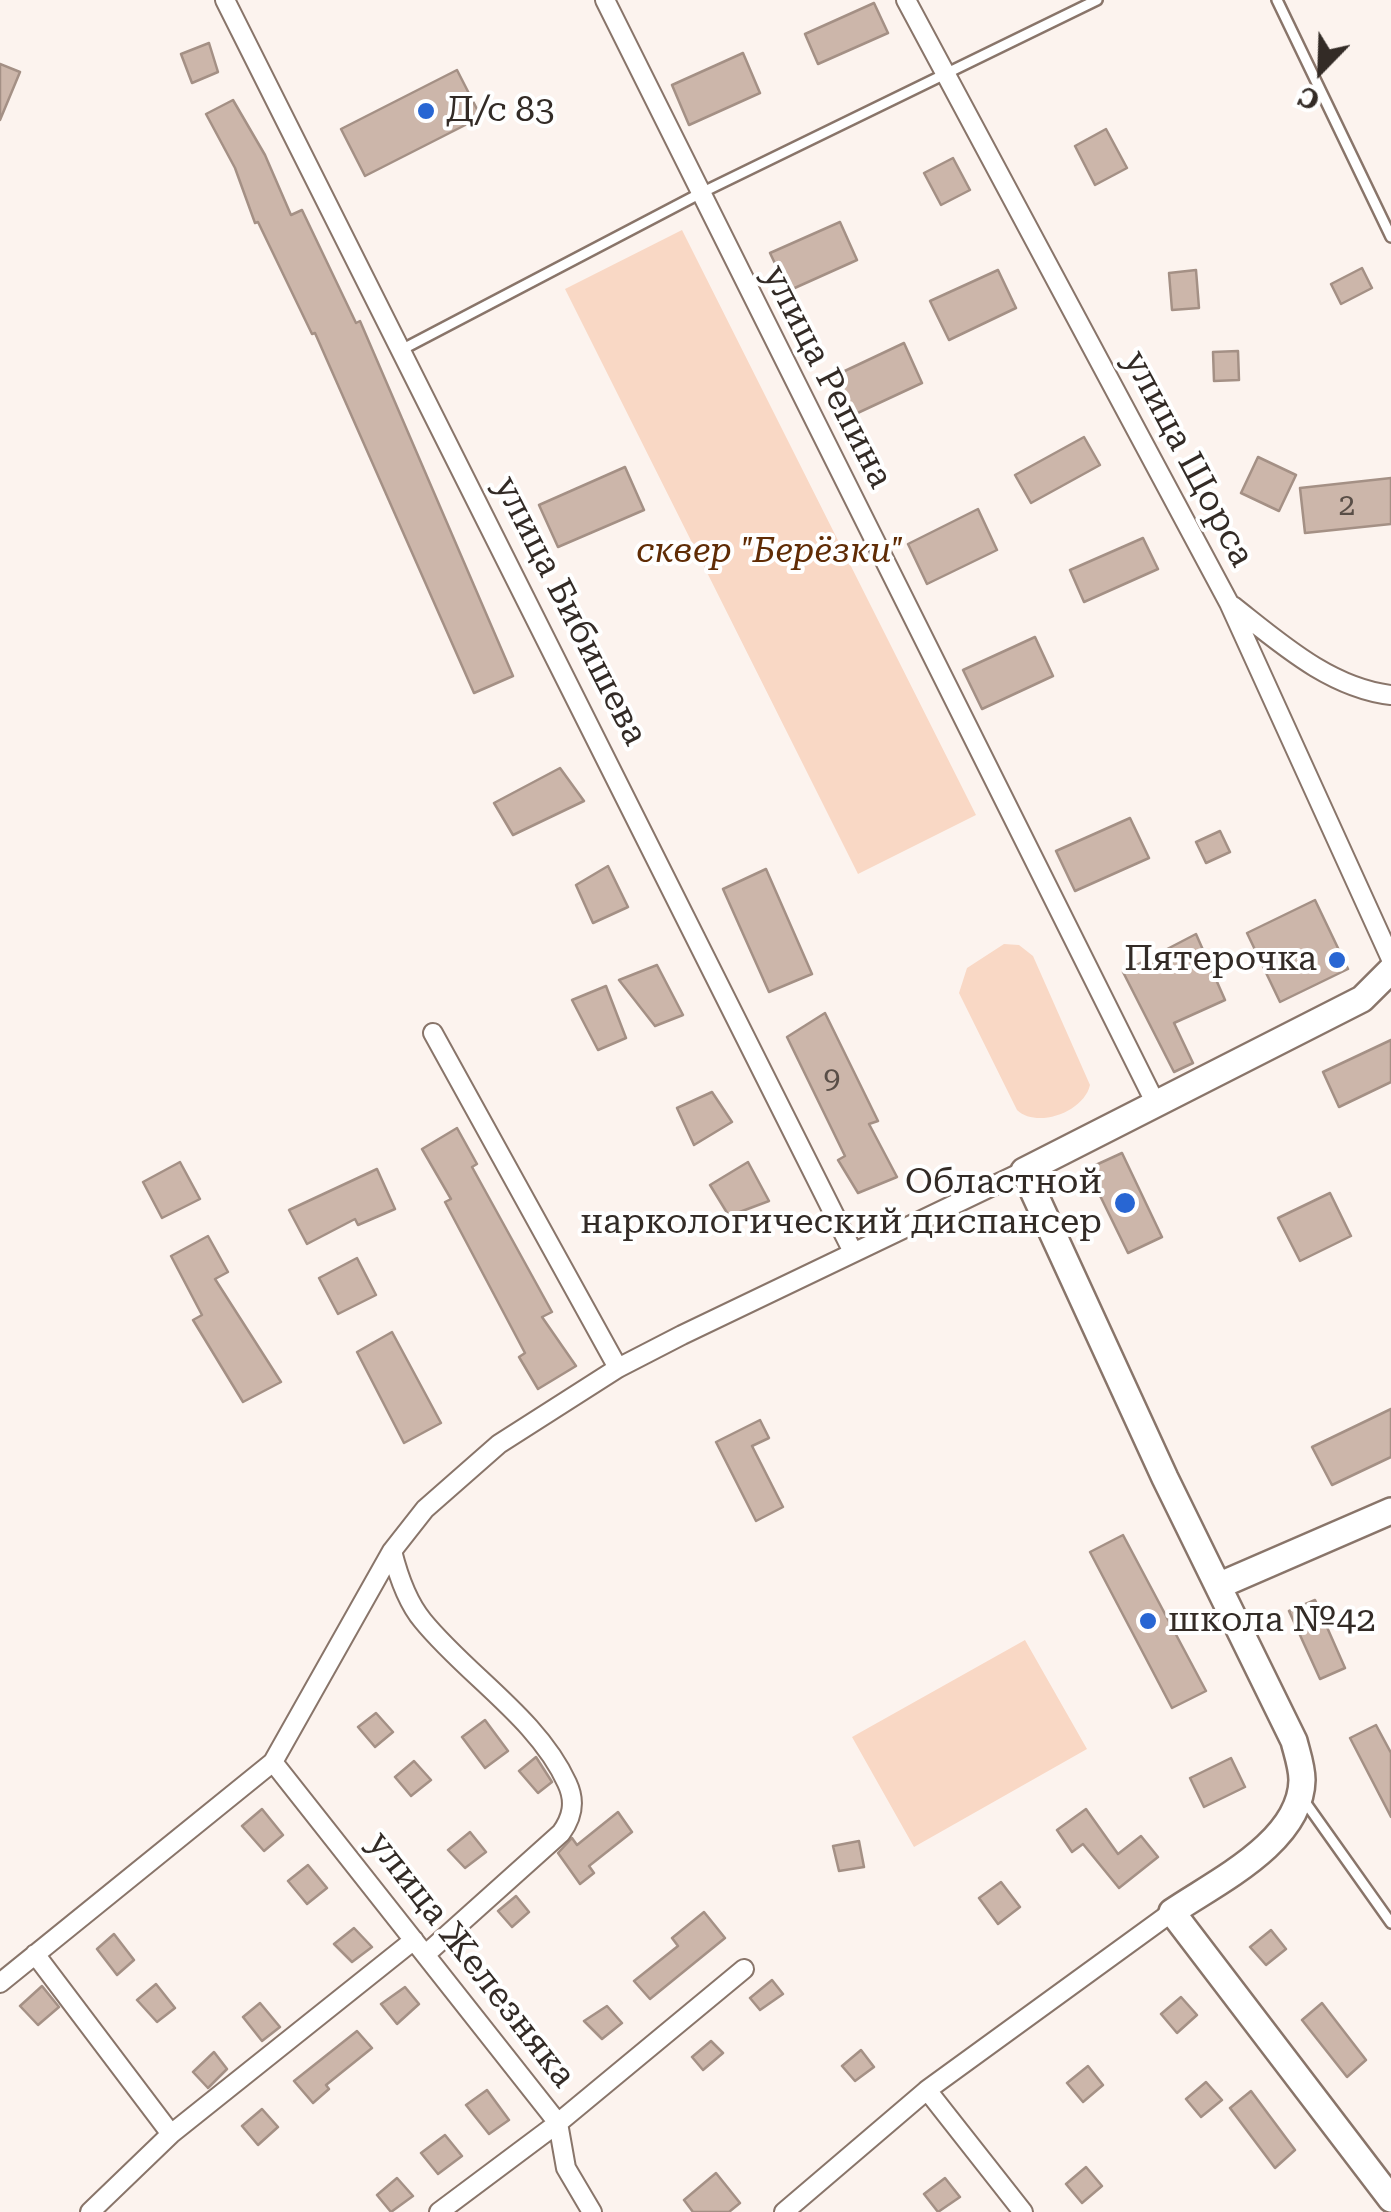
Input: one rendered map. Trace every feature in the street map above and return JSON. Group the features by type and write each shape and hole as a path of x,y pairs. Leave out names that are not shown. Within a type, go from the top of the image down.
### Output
{"street":[{"name":"улица Бибишева","path":"224,0 403,349 853,1252"},
{"name":"улица Репина","path":"604,0 1156,1104"},
{"name":"улица Щорса","path":"906,0 1228,603 1391,958"},
{"path":"1228,603 1299,658 1367,692 1391,695"},
{"path":"0,1982 273,1762 392,1551 424,1509 499,1444 618,1368 1024,1171 1362,999 1391,970"},
{"path":"433,1032 618,1368"},
{"path":"784,2212 926,2090 1272,1840 1300,1794 1302,1780 1294,1741 1024,1171"},
{"path":"1218,1586 1391,1510"},
{"path":"90,2212 171,2134 420,1947 561,1834 572,1807 568,1784 543,1745 420,1619 399,1579 392,1551"},
{"name":"улица Железняка","path":"273,1762 558,2123 566,2168 592,2212"},
{"path":"1172,1912 1391,2198"},
{"path":"35,1954 171,2134"},
{"path":"438,2212 558,2123 744,1969"},
{"path":"926,2090 1023,2212"}],"lane":[{"path":"403,349 699,194 1097,0"},
{"path":"1278,0 1391,238"},
{"path":"1300,1794 1391,1923"}],"green space":[{"name":"сквер \"Берёзки\"","path":"682,230 976,815 858,874 565,289"},
{"path":"1004,944 1019,945 1033,956 1090,1085 1079,1103 1059,1115 1036,1118 1017,1110 959,993 967,968"},
{"path":"1025,1640 1087,1749 914,1847 852,1737"}],"building":[{"path":"874,3 888,33 818,64 805,34"},
{"path":"209,43 218,72 192,83 181,54"},
{"path":"743,53 760,93 689,125 672,85"},
{"path":"0,64 20,72 0,120"},
{"path":"457,70 481,117 365,176 341,129"},
{"path":"233,100 265,155 291,215 302,210 356,323 360,321 513,676 474,693 315,333 312,334 258,222 255,223 235,168 206,114"},
{"path":"1106,129 1127,168 1095,185 1075,146"},
{"path":"953,158 970,190 941,205 924,173"},
{"path":"840,222 857,260 788,291 770,253"},
{"path":"1362,268 1372,288 1341,304 1331,284"},
{"path":"998,270 1016,308 949,340 930,301"},
{"path":"1196,270 1199,308 1172,310 1169,273"},
{"path":"904,343 922,383 849,417 832,377"},
{"path":"1238,351 1239,380 1214,381 1213,352"},
{"path":"1084,437 1100,465 1031,503 1015,475"},
{"path":"1258,457 1296,475 1279,511 1241,493"},
{"path":"625,467 644,510 558,547 539,505"},
{"path":"1391,478 1391,524 1305,533 1300,488"},
{"path":"978,509 997,550 927,584 908,544"},
{"path":"1143,538 1158,569 1084,602 1070,570"},
{"path":"1035,637 1053,676 982,709 963,670"},
{"path":"560,768 584,801 513,835 494,803"},
{"path":"1130,818 1149,858 1075,891 1056,851"},
{"path":"1220,831 1230,852 1206,863 1196,842"},
{"path":"608,866 628,907 593,923 576,885"},
{"path":"766,869 812,974 769,992 723,889"},
{"path":"1315,900 1348,969 1280,1002 1247,933"},
{"path":"1196,934 1225,1000 1174,1023 1193,1063 1174,1072 1123,972"},
{"path":"657,965 683,1015 655,1026 619,980"},
{"path":"606,986 626,1038 598,1050 572,1000"},
{"path":"825,1013 878,1121 869,1124 897,1177 858,1193 838,1160 845,1156 787,1037"},
{"path":"1391,1040 1391,1082 1339,1107 1323,1072"},
{"path":"712,1092 732,1122 694,1145 677,1108"},
{"path":"457,1128 477,1164 472,1167 552,1312 542,1317 576,1366 538,1389 519,1357 525,1353 445,1202 451,1199 422,1149"},
{"name":"Областной наркологический диспансер","path":"1122,1153 1162,1237 1128,1253 1087,1169"},
{"path":"180,1162 200,1199 162,1218 143,1182"},
{"path":"748,1162 769,1201 729,1216 710,1185"},
{"path":"377,1169 395,1209 358,1225 355,1219 307,1244 289,1210"},
{"path":"1330,1193 1351,1236 1300,1261 1278,1218"},
{"path":"208,1236 228,1272 215,1279 281,1382 243,1402 193,1320 202,1315 171,1256"},
{"path":"357,1258 376,1295 338,1314 319,1278"},
{"path":"392,1332 441,1423 404,1443 357,1352"},
{"path":"1391,1409 1391,1457 1332,1485 1312,1447"},
{"path":"760,1420 769,1438 752,1446 783,1507 756,1521 716,1442"},
{"name":"школа №42","path":"1123,1535 1206,1691 1172,1708 1090,1552"},
{"path":"1315,1600 1345,1668 1320,1679 1289,1611"},
{"path":"376,1713 393,1732 375,1747 358,1727"},
{"path":"485,1720 508,1751 485,1768 462,1737"},
{"path":"1376,1725 1391,1753 1391,1817 1350,1738"},
{"path":"536,1757 552,1782 538,1793 519,1771"},
{"path":"1231,1758 1245,1787 1204,1807 1190,1778"},
{"path":"414,1761 431,1780 411,1796 395,1777"},
{"path":"262,1809 283,1835 264,1851 242,1826"},
{"path":"1086,1809 1118,1854 1141,1836 1158,1857 1119,1888 1083,1844 1072,1852 1057,1830"},
{"path":"618,1812 632,1832 589,1866 594,1873 580,1884 558,1853 572,1838 577,1845"},
{"path":"470,1832 486,1852 465,1868 448,1850"},
{"path":"859,1841 864,1867 839,1871 833,1846"},
{"path":"308,1865 327,1888 307,1904 288,1881"},
{"path":"1001,1882 1020,1907 998,1924 979,1898"},
{"path":"516,1896 529,1912 512,1927 498,1911"},
{"path":"704,1912 725,1938 650,1999 634,1981 678,1946 672,1938"},
{"path":"354,1928 372,1947 352,1962 334,1944"},
{"path":"1271,1930 1286,1949 1266,1965 1250,1947"},
{"path":"114,1934 134,1960 117,1975 97,1949"},
{"path":"772,1980 783,1994 760,2010 750,1998"},
{"path":"156,1984 175,2008 157,2022 137,2000"},
{"path":"42,1986 59,2007 38,2025 20,2006"},
{"path":"405,1987 419,2004 397,2024 381,2004"},
{"path":"1181,1997 1197,2015 1177,2033 1161,2014"},
{"path":"260,2003 280,2027 262,2041 243,2017"},
{"path":"1322,2003 1366,2060 1347,2077 1302,2020"},
{"path":"607,2006 622,2023 602,2039 584,2021"},
{"path":"357,2031 372,2048 326,2085 329,2089 313,2103 294,2081"},
{"path":"711,2041 723,2053 703,2070 692,2057"},
{"path":"861,2050 874,2067 855,2081 842,2066"},
{"path":"214,2052 227,2069 208,2088 193,2072"},
{"path":"1088,2066 1103,2085 1083,2102 1067,2083"},
{"path":"1206,2082 1222,2100 1201,2117 1186,2099"},
{"path":"487,2090 509,2120 489,2134 466,2105"},
{"path":"1251,2091 1295,2150 1275,2168 1230,2108"},
{"path":"262,2109 278,2127 258,2145 242,2126"},
{"path":"445,2135 462,2156 438,2174 421,2153"},
{"path":"1086,2167 1102,2186 1082,2203 1066,2184"},
{"path":"716,2173 740,2203 729,2212 693,2212 684,2200"},
{"path":"397,2178 413,2196 391,2212 377,2195"},
{"path":"945,2178 960,2197 938,2212 924,2194"}],"place":[{"name":"Д/с 83","path":"426,111"},
{"name":"Пятерочка","path":"1337,960"},
{"name":"Областной наркологический диспансер","path":"1125,1203"},
{"name":"школа №42","path":"1148,1621"}]}
